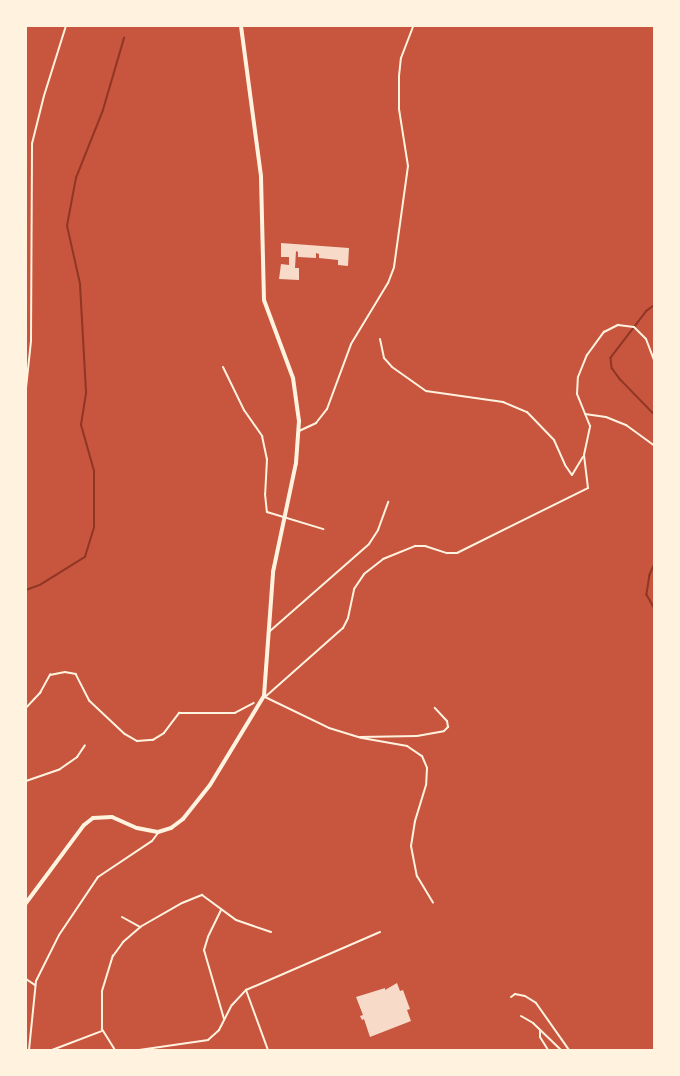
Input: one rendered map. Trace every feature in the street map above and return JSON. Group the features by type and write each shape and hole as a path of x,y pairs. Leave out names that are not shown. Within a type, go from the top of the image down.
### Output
{"main road":[{"path":"26,903 84,825 93,818 112,817 144,830 158,832 180,822 198,803 263,699 273,572 299,431 293,378 264,300 261,177 241,26"}],"street":[{"path":"299,431 316,423 327,409 351,344 388,283 394,267 408,166 399,109 399,76 401,58 413,26"},
{"path":"380,339 384,358 392,367 426,391 503,402 527,412 555,440 565,465 572,475 584,455 590,426 577,394 582,365 598,338 611,328 625,325 638,330 646,339 654,360"},
{"path":"223,367 244,410 262,436 267,459 265,494 267,512 323,529"},
{"path":"585,414 606,417 626,425 654,446"},
{"path":"433,903 417,876 411,846 414,821 426,785 424,760 417,751 407,746 357,737 329,728 294,710 263,699 343,628 348,618 354,589 364,574 383,559 415,546 457,553 584,492 588,483 584,455"},
{"path":"268,633 369,544 378,530 388,502"},
{"path":"357,737 417,736 444,731 448,727 447,721 435,708"},
{"path":"26,781 60,769 77,757 85,746"},
{"path":"29,1050 35,985 54,943 95,880 110,867 152,841 158,832"},
{"path":"115,1050 103,1031 100,1002 106,973 118,949 140,927 200,895 205,896 221,910 242,923 271,932"},
{"path":"221,910 204,950 224,1019"},
{"path":"122,917 140,927"},
{"path":"139,1050 204,1041 215,1034 235,1001 246,990 380,932"},
{"path":"26,979 35,985"},
{"path":"246,990 268,1050"},
{"path":"511,997 515,994 525,996 536,1003 568,1050"},
{"path":"521,1016 561,1050"},
{"path":"540,1030 540,1037 548,1050"},
{"path":"52,1050 103,1031"}],"path":[{"path":"26,388 31,341 32,144 66,26"},
{"path":"26,708 40,693 50,675 65,672 76,674 90,701 125,734 137,741 153,740 164,733 179,713 235,713 263,699"}],"building":[{"path":"281,243 349,248 348,266 338,265 338,260 319,258 319,254 316,253 316,258 298,257 296,251 295,268 299,268 299,280 279,279 281,264 289,265 289,257 281,257"},
{"path":"397,983 400,991 403,990 410,1009 407,1010 411,1021 370,1037 364,1019 362,1020 360,1016 363,1015 356,997 385,988 385,990"}],"waterway":[{"path":"26,590 40,585 85,557 94,527 94,471 81,425 86,392 80,284 67,226 76,178 103,110 124,38"},
{"path":"654,306 647,311 611,358 612,368 620,379 654,414"},
{"path":"654,566 647,595 654,607"}]}
